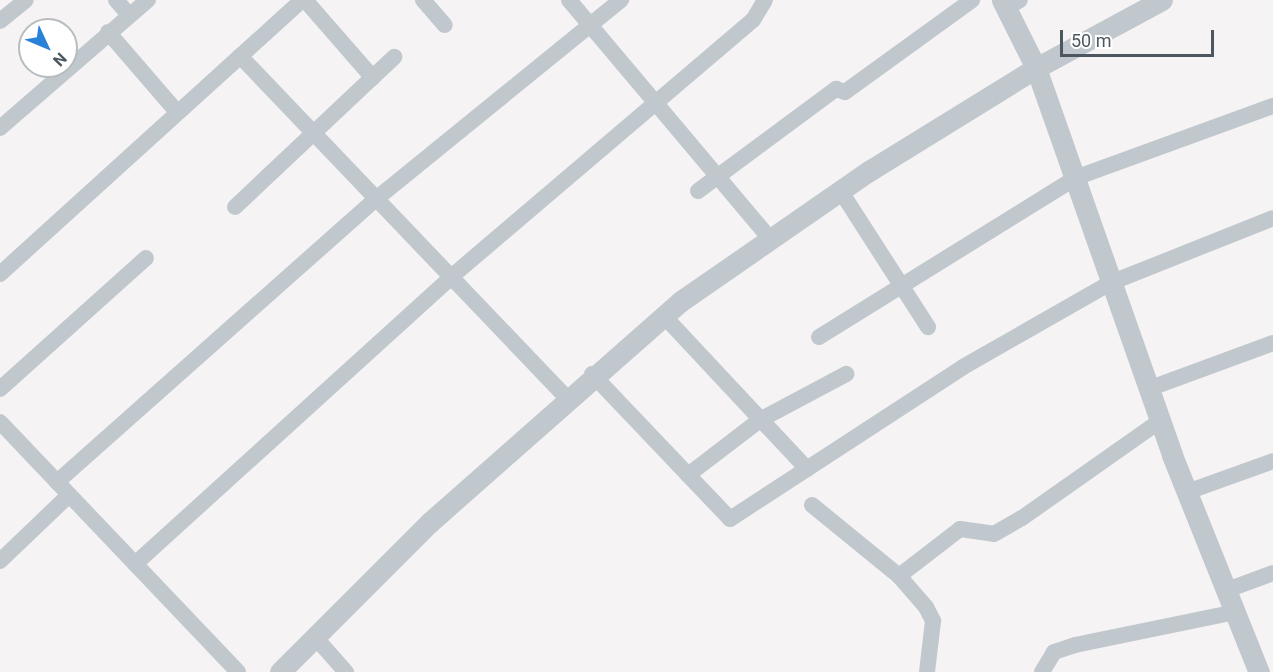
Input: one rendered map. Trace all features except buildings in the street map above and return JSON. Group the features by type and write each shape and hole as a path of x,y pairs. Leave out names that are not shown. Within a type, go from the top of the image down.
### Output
{"street":[{"path":"0,21 26,0"},
{"path":"116,0 129,15"},
{"path":"0,128 108,32 148,0"},
{"path":"0,274 303,0 373,78"},
{"path":"423,0 445,25"},
{"path":"569,0 768,236"},
{"path":"57,482 376,199 591,27 621,0"},
{"path":"135,564 451,277 753,20 765,0"},
{"path":"698,191 972,0"},
{"path":"280,672 351,596 592,374 663,315 768,236 840,190 1036,68 1162,0"},
{"path":"1010,3 1036,68 1148,389 1259,672"},
{"path":"108,32 177,112"},
{"path":"240,56 566,398"},
{"path":"235,207 394,57"},
{"path":"819,337 1075,178 1273,106"},
{"path":"840,190 928,327"},
{"path":"592,374 730,519 963,367 1110,283 1273,218"},
{"path":"0,389 146,258"},
{"path":"663,315 807,469"},
{"path":"1148,389 1273,343"},
{"path":"688,475 760,420 846,374"},
{"path":"899,576 960,529 994,534 1022,518 1160,421"},
{"path":"0,422 237,672"},
{"path":"1187,492 1273,461"},
{"path":"0,561 69,495"},
{"path":"812,505 899,576 933,621 927,672"},
{"path":"1227,590 1273,573"},
{"path":"1042,672 1054,652 1075,645 1236,612"},
{"path":"315,637 346,672"}]}
